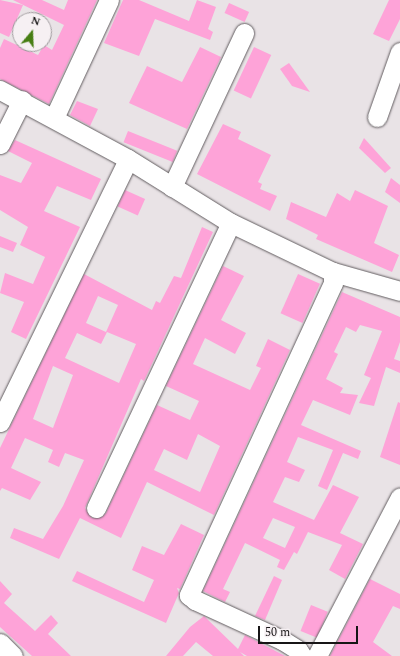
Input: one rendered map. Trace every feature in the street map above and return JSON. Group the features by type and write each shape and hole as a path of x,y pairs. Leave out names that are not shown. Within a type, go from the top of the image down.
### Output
{"street":[{"path":"54,118 109,0"},
{"path":"172,186 244,33"},
{"path":"378,118 400,52"},
{"path":"0,90 22,100 128,159 231,223 333,272 400,291"},
{"path":"0,144 22,100"},
{"path":"0,422 128,159"},
{"path":"96,508 231,223"},
{"path":"302,656 282,640 195,600 189,595 334,283 333,272"},
{"path":"317,656 400,497"},
{"path":"0,643 12,656"}],"building":[{"path":"0,0 23,5 20,12 12,12 12,30 9,37 0,33"},
{"path":"13,0 42,0 64,10 68,0 97,0 49,104 0,79 0,48 4,39 12,43 12,52 32,52 38,55 40,52 52,52 64,25 52,19 52,12 37,12"},
{"path":"123,0 139,0 189,21 197,0 216,7 208,29 213,32 210,40 155,19 139,56 104,43"},
{"path":"389,0 400,0 400,19 389,41 373,34"},
{"path":"229,3 249,12 245,22 225,13"},
{"path":"200,47 221,57 187,129 129,103 147,66 182,82"},
{"path":"254,47 271,55 251,99 234,91"},
{"path":"289,63 310,92 292,86 280,69"},
{"path":"77,101 98,109 90,126 70,115"},
{"path":"223,124 241,132 238,139 271,155 258,182 262,184 260,189 277,196 270,211 197,174"},
{"path":"128,131 177,151 173,162 124,142"},
{"path":"364,138 391,168 385,173 359,148"},
{"path":"15,140 101,179 91,200 57,186 44,211 80,227 26,339 11,332 24,302 0,293 5,273 33,284 45,257 20,245 28,227 0,210 0,175 21,183 32,163 8,151"},
{"path":"391,178 400,185 400,203 385,192"},
{"path":"125,190 145,199 138,215 118,206"},
{"path":"355,190 388,206 374,243 399,255 392,272 316,239 318,235 286,219 291,202 326,217 337,193 350,201"},
{"path":"202,227 213,232 144,381 141,379 85,508 92,518 102,517 106,513 157,405 190,420 199,401 166,386 223,266 244,276 221,320 246,333 235,354 205,338 193,364 250,390 261,368 256,366 268,339 290,350 214,515 147,482 121,538 80,518 59,559 10,538 14,528 43,539 63,506 84,460 65,453 59,467 48,462 53,450 25,438 11,468 41,482 30,500 2,488 0,491 0,448 84,274 152,310 156,301 160,303 174,276 181,278","holes":["98,296 118,305 106,332 86,323","107,332 136,344 119,383 65,358 77,333 101,344","53,366 73,375 53,428 33,419","198,434 220,446 200,492 154,470 164,449 187,460"]},
{"path":"0,236 17,243 13,252 0,247"},
{"path":"298,274 320,284 302,323 281,313"},
{"path":"342,292 400,317 400,342 394,359 400,361 400,373 386,367 374,406 359,403 371,378 364,375 382,331 360,325 356,332 346,327 334,352 338,354 326,379 343,388 340,393 358,395 350,415 313,400 301,425 361,451 358,459 343,453 327,490 318,486 333,450 298,437 287,462 305,470 299,482 285,477 273,502 314,520 333,485 359,497 340,533 363,544 345,579 329,570 342,545 308,532 297,554 294,552 284,570 277,567 280,560 245,543 223,589 230,592 225,602 203,591","holes":["273,518 295,527 285,548 263,538"]},
{"path":"398,402 400,403 400,465 380,457"},
{"path":"181,524 204,535 180,589 177,588 179,593 166,623 72,581 77,571 144,602 154,580 132,570 142,546 164,555"},
{"path":"274,576 282,580 265,620 255,616"},
{"path":"370,579 400,594 400,609 393,606 373,642 392,656 330,656"},
{"path":"0,581 12,594 4,603 35,631 51,615 58,623 48,634 71,656 32,656 0,627"},
{"path":"311,605 328,612 317,638 301,631"},
{"path":"204,616 238,649 245,635 285,656 247,656 240,652 244,656 213,656 196,642 183,656 166,656 190,627"}]}
